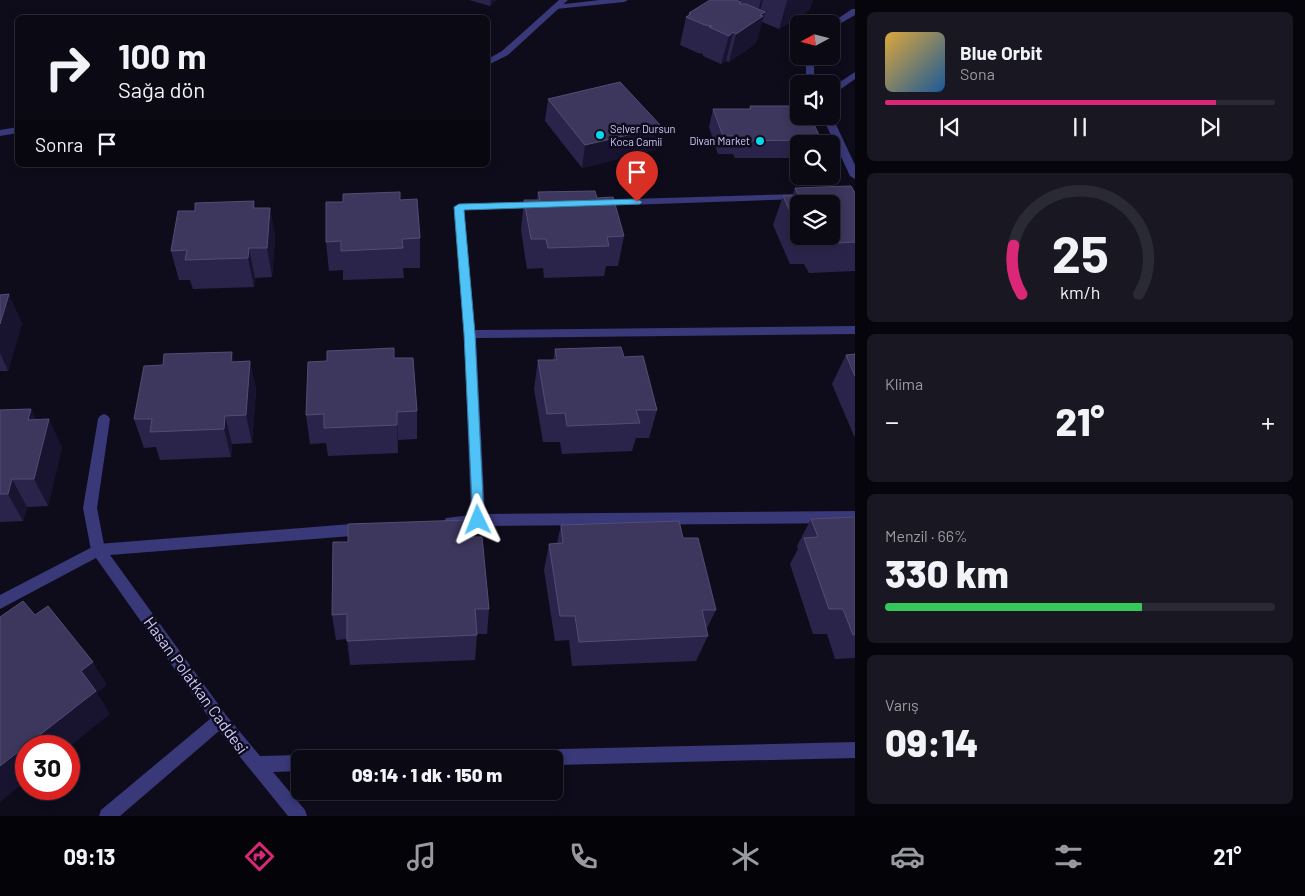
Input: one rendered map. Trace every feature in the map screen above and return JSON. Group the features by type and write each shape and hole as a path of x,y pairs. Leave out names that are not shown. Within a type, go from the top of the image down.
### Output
{"street":[{"path":"490,61 505,53 564,0"},
{"path":"556,7 624,0"},
{"path":"840,21 855,11"},
{"path":"840,86 855,75"},
{"path":"831,125 855,176"},
{"path":"0,133 15,130"},
{"path":"588,203 790,197"},
{"path":"478,520 470,334 459,207 548,205"},
{"path":"470,334 855,330"},
{"path":"98,550 90,508 104,419"},
{"path":"439,523 478,520 855,516"},
{"path":"0,602 98,550 380,528"},
{"name":"Hasan Polatkan Caddesi","path":"98,550 220,720 299,816"},
{"path":"107,816 220,720"},
{"path":"563,757 855,750"},
{"path":"255,764 291,763"}],"building":[{"path":"710,0 736,0 741,2 739,4 746,4 765,12 760,15 763,16 736,34 733,32 729,36 709,27 712,26 686,17 691,14 689,13"},
{"path":"620,82 662,127 585,145 548,99"},
{"path":"750,106 790,106 790,125 814,125 819,135 790,135 790,140 740,141 739,136 723,136 713,109 751,109"},
{"path":"851,186 855,193 855,242 840,243 840,195 798,195 795,188"},
{"path":"595,191 597,198 613,197 624,236 607,237 609,246 548,248 546,239 531,239 524,200 540,200 538,192"},
{"path":"400,192 400,200 417,199 420,238 402,239 403,248 341,251 341,241 326,242 326,202 343,202 343,194"},
{"path":"783,196 790,196 790,211"},
{"path":"254,201 253,208 270,208 267,248 249,248 248,258 185,260 187,250 171,251 178,211 195,211 195,203"},
{"path":"9,294 0,324 0,295"},
{"path":"621,347 624,357 643,356 657,410 636,410 640,423 567,426 565,413 547,414 538,360 557,360 555,349"},
{"path":"394,348 394,358 413,358 417,411 397,412 397,425 324,428 324,414 306,415 308,362 327,361 327,351"},
{"path":"232,352 231,362 250,361 246,415 225,416 224,429 150,432 152,419 134,419 144,366 163,365 164,354"},
{"path":"855,354 855,376 846,355"},
{"path":"31,409 28,420 49,419 34,479 12,479 8,494 0,494 0,410"},
{"path":"855,517 855,634 853,635 843,609 829,609 804,538 818,537 811,519"},
{"path":"467,520 469,537 482,537 489,609 475,609 477,635 347,641 347,614 332,615 333,542 348,542 348,524"},
{"path":"679,521 683,538 698,538 716,610 702,610 708,636 579,642 575,616 560,616 549,544 563,543 561,525"},
{"path":"23,601 35,615 48,606 93,662 81,671 96,691 40,735 15,735 15,754 0,766 0,617"}],"place":[{"name":"Selver Dursun Koca Camii","path":"600,135"},
{"name":"Divan Market","path":"760,141"}],"route":[{"path":"478,520 470,334 459,207 637,202"}]}
